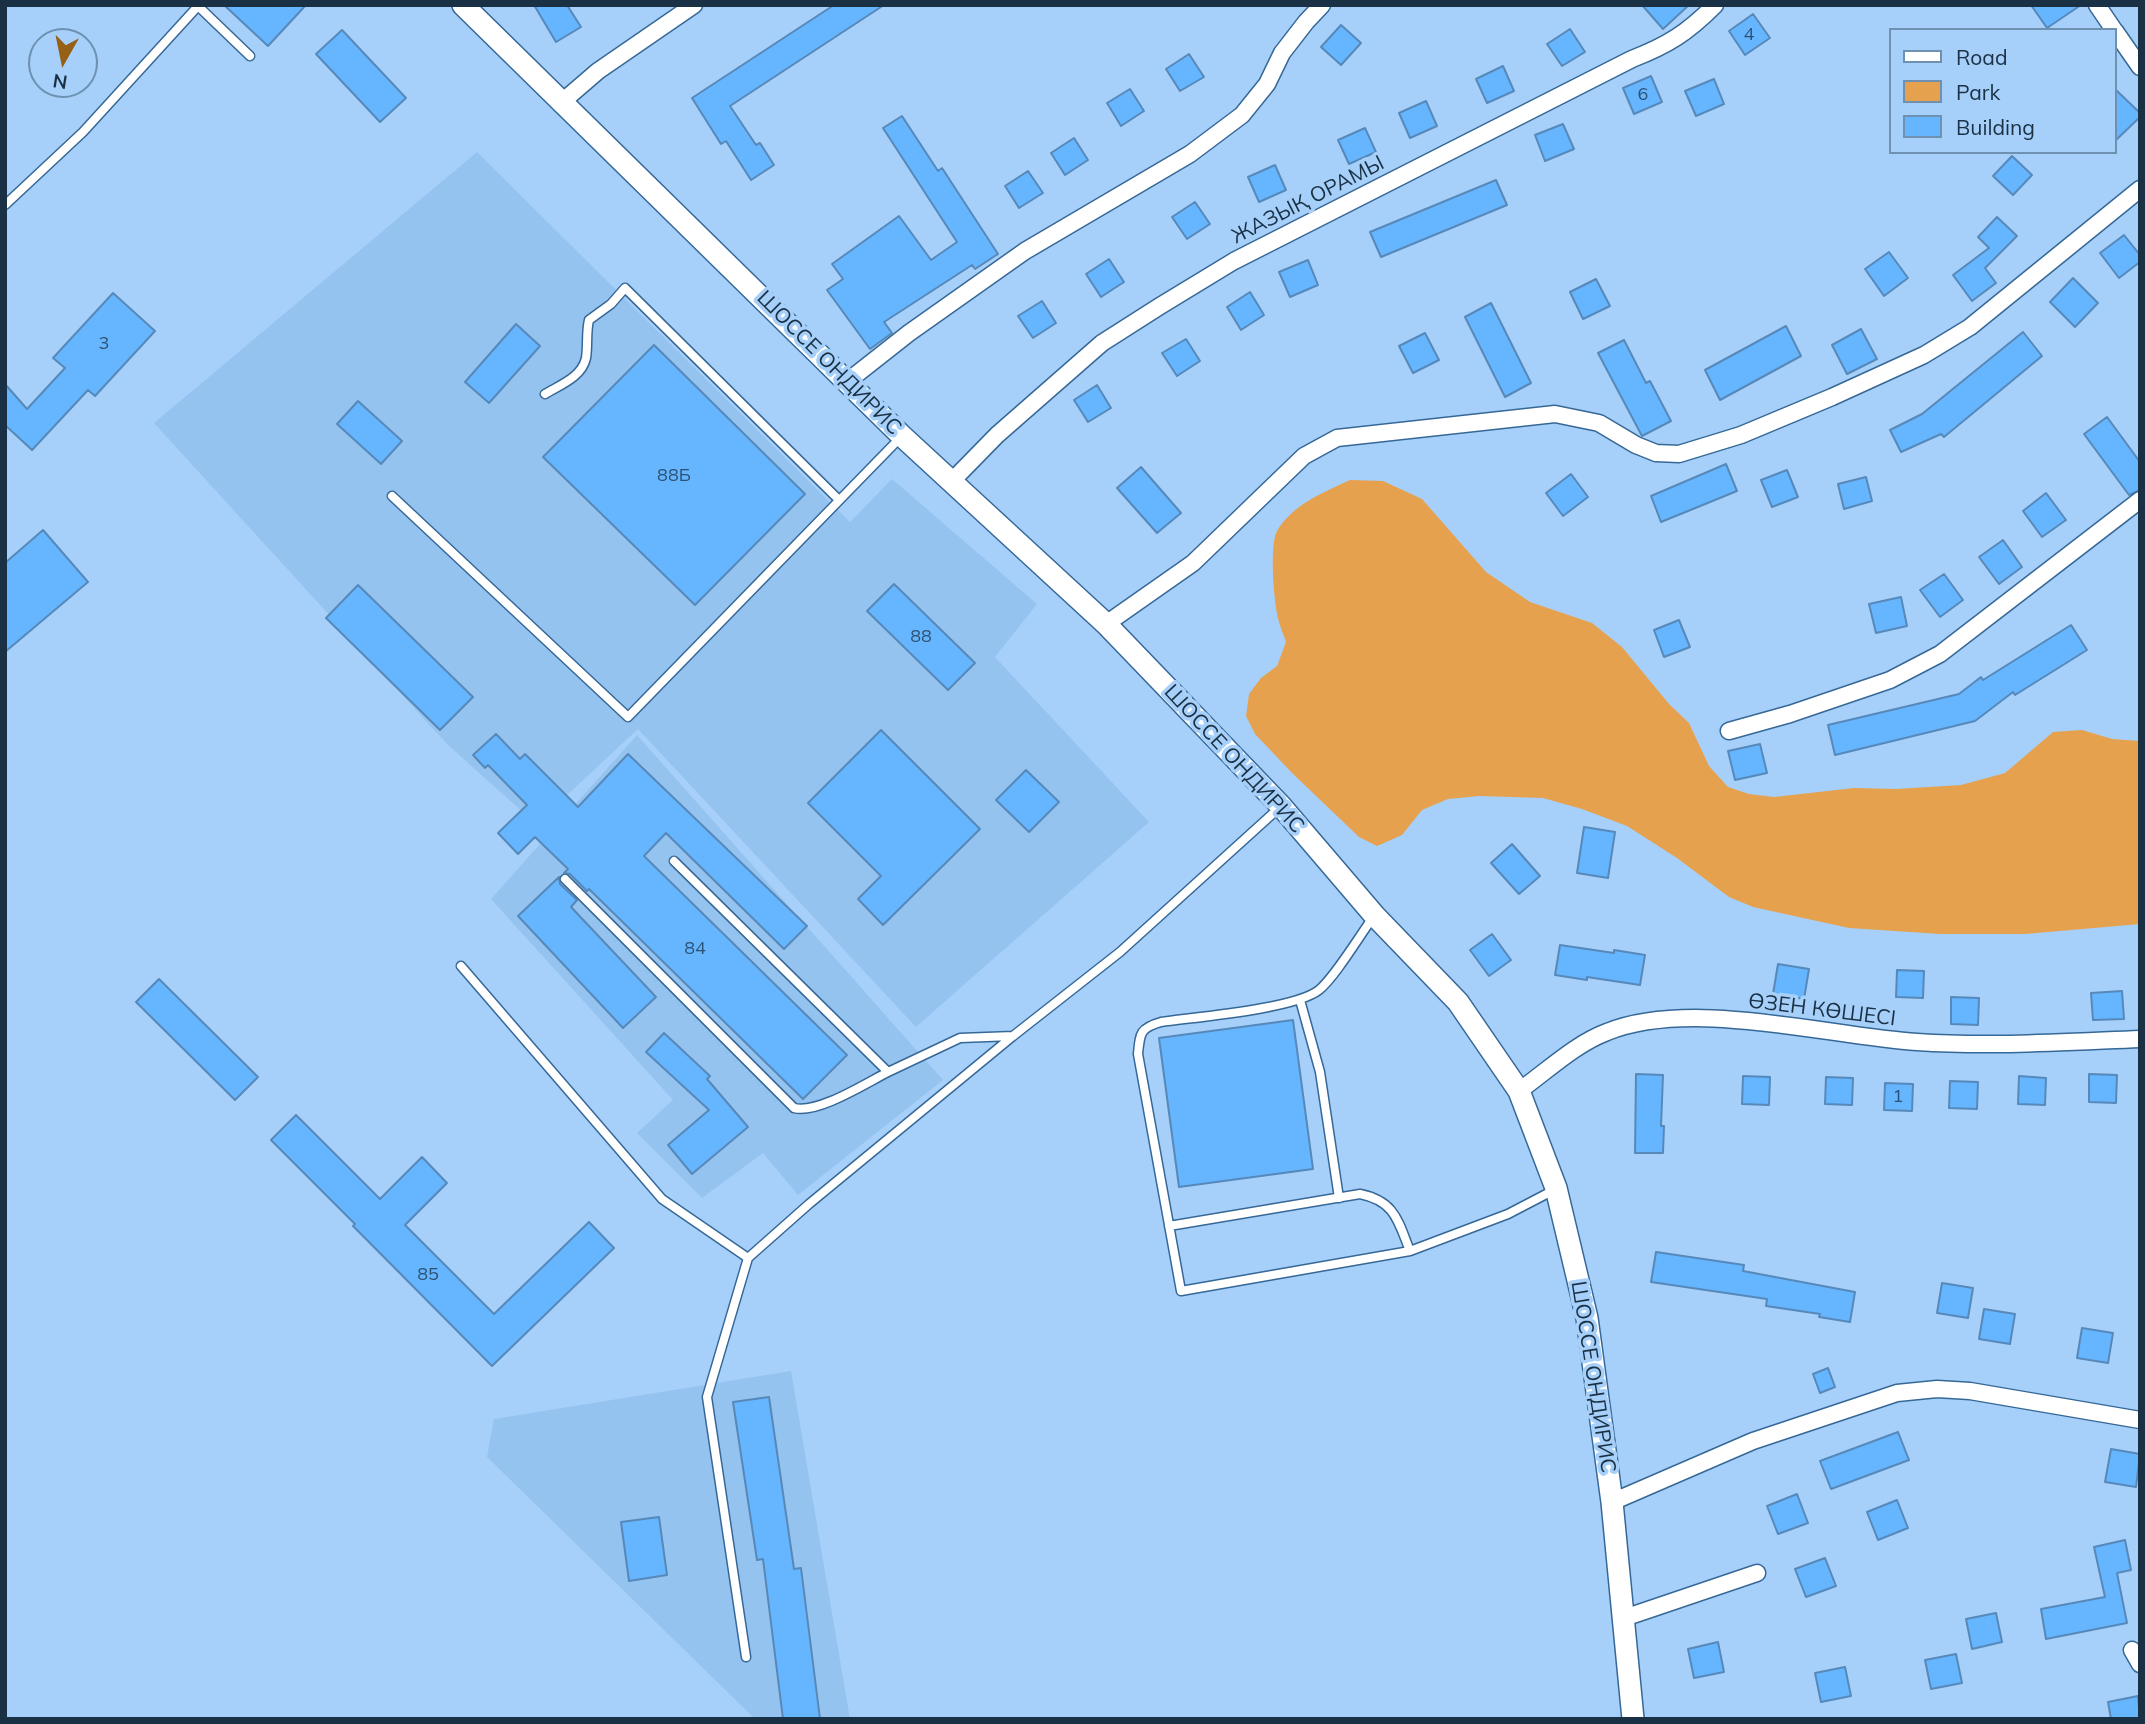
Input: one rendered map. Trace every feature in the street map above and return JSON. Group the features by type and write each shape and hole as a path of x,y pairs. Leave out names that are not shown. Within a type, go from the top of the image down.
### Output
{"main road":[{"name":"ШОССЕ ОНДИРИС","path":"463,5 902,436 1106,624 1281,806 1375,916 1458,1002 1519,1091 1556,1188 1587,1318 1612,1502 1633,1719"}],"street":[{"path":"562,102 598,71 694,5"},
{"path":"848,382 909,333 1025,251 1190,155 1242,115 1267,84 1282,53 1322,5"},
{"name":"ЖАЗЫҚ ОРАМЫ","path":"952,481 1007,426 1102,343 1234,261 1632,59 1665,46 1693,26 1715,5"},
{"path":"2097,5 2114,28"},
{"path":"2117,33 2140,67"},
{"path":"1106,624 1193,563 1304,456 1337,438 1555,414 1598,423 1656,453 1679,454 1741,435 1913,360 1970,327 2140,189"},
{"path":"1729,731 1790,714 1889,680 1940,654 2140,500"},
{"name":"ӨЗЕН КӨШЕСІ","path":"1519,1091 1581,1046 1606,1032 1641,1022 1670,1019 1724,1019 1918,1042 2047,1043 2140,1039"},
{"path":"1612,1502 1753,1441 1896,1393 1937,1389 1970,1391 2140,1420"},
{"path":"1624,1618 1757,1573"}],"lane":[{"path":"8,200 83,132 199,6 250,56"},
{"path":"545,394 575,376 586,360 589,320 611,304 625,288 839,500"},
{"path":"392,496 628,717 902,436"},
{"path":"746,1657 707,1397 748,1258 1013,1036 1120,952 1281,806"},
{"path":"674,861 888,1072"},
{"path":"565,879 794,1108 808,1109 821,1104 960,1038 1013,1036"},
{"path":"1375,916 1324,986 1300,1000 1161,1022 1148,1026 1140,1035 1138,1054 1181,1291 1410,1251 1508,1214 1556,1188"},
{"path":"461,966 662,1199 748,1258"},
{"path":"1300,1000 1320,1072 1339,1198"},
{"path":"1169,1226 1360,1194 1376,1197 1386,1203 1410,1251"}],"shaded area":[{"path":"477,152 850,522 892,479 1037,604 995,657 1149,822 916,1027 638,729 536,824 447,744 154,423"},
{"path":"637,735 943,1080 798,1195 763,1153 702,1198 637,1133 673,1100 491,899"},
{"path":"791,1371 850,1719 755,1719 487,1457 494,1419"}],"green space":[{"path":"1350,480 1383,481 1422,499 1486,572 1530,602 1592,623 1622,647 1669,704 1689,723 1709,766 1728,787 1749,794 1774,797 1854,788 1896,789 1961,785 2005,773 2053,732 2082,730 2112,739 2140,741 2140,924 2025,934 1940,934 1849,928 1753,907 1729,897 1677,858 1627,826 1543,798 1479,796 1448,799 1422,810 1402,835 1377,846 1359,837 1255,734 1246,716 1249,694 1261,678 1277,666 1286,642 1277,614 1274,590 1273,549 1277,531 1300,507"}],"building":[{"path":"224,5 306,5 268,46"},
{"path":"534,5 567,5 581,27 556,42"},
{"path":"834,5 884,5 730,106 756,145 760,143 774,165 751,180 726,141 721,144 692,98"},
{"path":"1642,5 1689,5 1663,29"},
{"path":"2031,5 2081,5 2047,28"},
{"path":"1753,14 1770,38 1745,55 1729,31"},
{"path":"1341,25 1361,43 1341,65 1321,47"},
{"path":"1570,29 1585,52 1562,66 1547,44"},
{"path":"342,30 406,98 380,122 316,54"},
{"path":"1189,54 1204,77 1180,91 1166,69"},
{"path":"1503,66 1514,91 1487,103 1476,79"},
{"path":"1651,76 1662,102 1634,114 1623,88"},
{"path":"1714,79 1724,104 1696,116 1685,91"},
{"path":"1130,89 1144,111 1121,126 1107,103"},
{"path":"2117,91 2140,113 2140,117 2117,139"},
{"path":"1426,101 1437,126 1410,138 1399,113"},
{"path":"902,116 938,171 942,168 998,254 975,269 972,265 884,322 892,333 870,349 827,290 843,279 832,264 899,216 931,260 957,242 883,128"},
{"path":"1563,124 1574,149 1545,161 1535,135"},
{"path":"1365,128 1376,152 1349,164 1338,140"},
{"path":"1074,138 1088,160 1065,175 1051,153"},
{"path":"2012,156 2032,175 2013,195 1993,176"},
{"path":"1275,165 1286,190 1259,202 1248,177"},
{"path":"1028,171 1043,193 1019,208 1005,186"},
{"path":"1496,180 1507,205 1381,257 1370,232"},
{"path":"1195,202 1210,224 1187,239 1172,217"},
{"path":"1997,217 2017,236 1985,268 1996,283 1972,301 1953,275 1989,248 1978,237"},
{"path":"2124,235 2140,255 2140,262 2119,278 2100,253"},
{"path":"1889,252 1908,278 1884,296 1865,269"},
{"path":"1109,259 1124,282 1101,297 1086,274"},
{"path":"1308,260 1318,285 1290,297 1279,272"},
{"path":"2073,278 2098,303 2075,327 2050,302"},
{"path":"1596,279 1610,306 1583,319 1570,292"},
{"path":"1250,292 1264,315 1241,330 1227,307"},
{"path":"113,293 155,331 95,396 88,390 32,450 5,425 5,384 27,409 65,368 53,358"},
{"path":"1042,301 1056,323 1033,338 1018,316"},
{"path":"1491,303 1531,383 1505,397 1465,317"},
{"path":"516,324 540,346 489,403 465,382"},
{"path":"1786,326 1801,356 1720,400 1705,370"},
{"path":"1861,329 1877,359 1847,374 1832,345"},
{"path":"2023,332 2042,356 1944,437 1941,434 1901,452 1890,430 1922,414"},
{"path":"1425,333 1439,360 1413,373 1399,346"},
{"path":"1186,339 1200,361 1177,376 1162,353"},
{"path":"1624,340 1646,383 1650,381 1671,421 1642,436 1598,353"},
{"path":"654,345 805,494 695,605 543,457"},
{"path":"1097,385 1111,408 1088,422 1074,400"},
{"path":"358,401 402,441 381,464 337,424"},
{"path":"2107,417 2140,462 2140,490 2129,495 2084,434"},
{"path":"1726,464 1737,491 1661,522 1651,496"},
{"path":"1141,467 1181,513 1157,533 1117,488"},
{"path":"1787,470 1798,497 1772,507 1761,480"},
{"path":"1571,474 1588,497 1563,516 1546,493"},
{"path":"1866,477 1872,501 1844,509 1838,484"},
{"path":"2046,493 2066,520 2042,537 2023,511"},
{"path":"43,530 88,582 5,652 5,563"},
{"path":"2003,540 2022,567 1999,584 1979,557"},
{"path":"1944,574 1963,600 1940,617 1920,590"},
{"path":"894,584 975,663 948,690 867,611"},
{"path":"358,585 473,697 440,730 326,618"},
{"path":"1901,597 1907,626 1876,633 1869,604"},
{"path":"1679,620 1690,647 1664,657 1654,630"},
{"path":"2071,625 2087,650 2015,695 2013,692 1975,721 1835,755 1828,725 1959,694 1981,677 1983,680"},
{"path":"881,730 980,829 883,925 858,899 881,876 808,803"},
{"path":"496,734 520,759 525,754 578,807 628,754 807,926 784,949 666,833 644,856 847,1055 803,1099 589,889 587,891 570,874 564,873 568,869 535,837 518,854 498,833 527,805 488,765 485,768 473,755"},
{"path":"1760,744 1767,773 1735,780 1728,751"},
{"path":"1026,770 1059,802 1029,832 996,800"},
{"path":"1584,827 1615,832 1608,878 1577,873"},
{"path":"1512,844 1540,876 1519,894 1491,863"},
{"path":"559,877 560,884 577,900 571,907 656,997 623,1028 518,916"},
{"path":"1492,934 1511,960 1489,976 1470,950"},
{"path":"1560,945 1645,955 1640,985 1555,975"},
{"path":"1778,964 1809,969 1804,999 1773,994"},
{"path":"1897,970 1924,971 1923,998 1896,997"},
{"path":"159,979 258,1077 235,1100 136,1002"},
{"path":"2122,991 2124,1019 2093,1020 2091,993"},
{"path":"1951,997 1979,998 1978,1025 1951,1024"},
{"path":"1293,1020 1313,1169 1179,1187 1159,1038"},
{"path":"664,1033 710,1076 707,1079 748,1127 692,1174 668,1145 709,1110 646,1052"},
{"path":"1636,1074 1663,1075 1663,1153 1635,1153"},
{"path":"2089,1074 2117,1075 2116,1103 2089,1102"},
{"path":"1743,1076 1770,1077 1769,1105 1742,1104"},
{"path":"2019,1076 2046,1078 2045,1105 2018,1104"},
{"path":"1826,1077 1853,1078 1852,1105 1825,1104"},
{"path":"1950,1081 1978,1082 1977,1109 1949,1108"},
{"path":"1885,1083 1913,1084 1912,1111 1884,1110"},
{"path":"296,1115 380,1199 422,1157 447,1183 405,1225 494,1314 589,1222 614,1248 492,1366 271,1140"},
{"path":"1656,1252 1744,1265 1743,1271 1855,1292 1850,1322 1819,1317 1820,1314 1766,1306 1767,1299 1651,1282"},
{"path":"1942,1283 1973,1288 1968,1318 1937,1313"},
{"path":"1984,1309 2015,1314 2010,1344 1979,1339"},
{"path":"2082,1328 2113,1333 2108,1363 2077,1358"},
{"path":"1828,1368 1835,1387 1820,1393 1813,1374"},
{"path":"769,1397 794,1569 801,1568 820,1719 783,1719 763,1559 757,1560 733,1402"},
{"path":"1898,1432 1909,1460 1831,1489 1820,1461"},
{"path":"2111,1449 2140,1454 2136,1487 2105,1482"},
{"path":"1797,1494 1808,1523 1778,1534 1767,1506"},
{"path":"1897,1500 1908,1528 1878,1540 1867,1512"},
{"path":"659,1517 667,1575 629,1581 621,1522"},
{"path":"2125,1540 2131,1570 2117,1573 2127,1623 2046,1639 2041,1609 2105,1597 2094,1547"},
{"path":"1825,1558 1836,1586 1806,1597 1795,1569"},
{"path":"1996,1613 2002,1642 1972,1649 1966,1619"},
{"path":"1718,1642 1724,1672 1694,1678 1688,1649"},
{"path":"1956,1654 1962,1683 1931,1689 1925,1660"},
{"path":"1845,1667 1851,1696 1821,1702 1815,1673"},
{"path":"2138,1696 2140,1719 2111,1719 2108,1702"}]}
